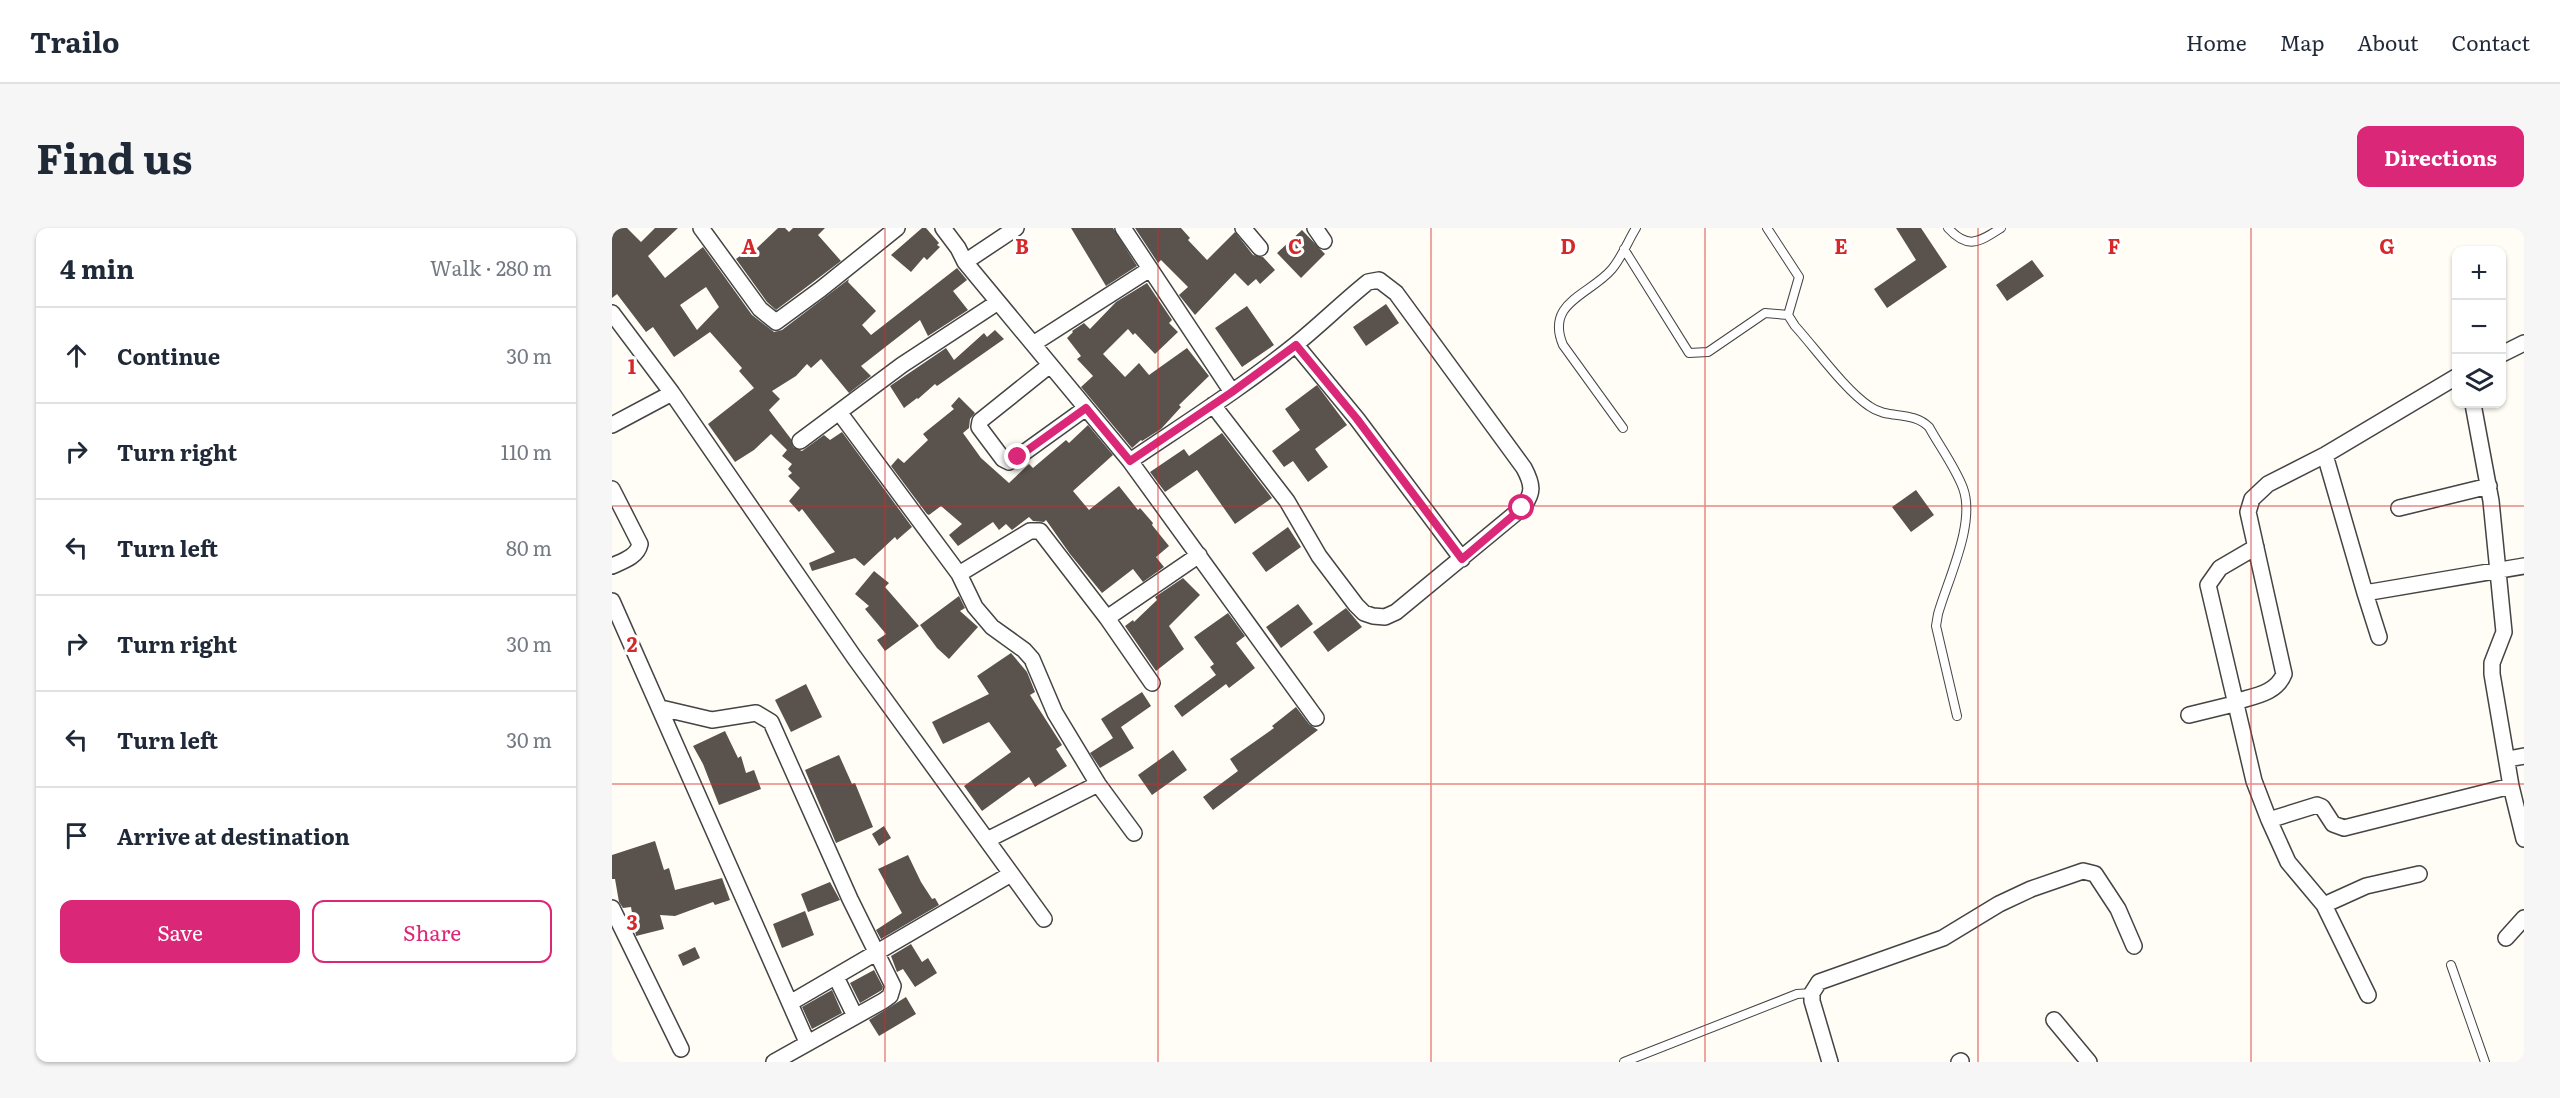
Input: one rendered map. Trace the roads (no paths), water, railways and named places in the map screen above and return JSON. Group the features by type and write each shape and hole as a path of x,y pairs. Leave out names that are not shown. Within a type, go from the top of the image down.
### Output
{"street":[{"path":"701,228 760,309 776,322 822,290 897,228"},
{"path":"943,228 958,248 964,262 1130,461 1316,718"},
{"path":"964,262 1016,228"},
{"path":"1123,228 1232,392"},
{"path":"1243,228 1260,248"},
{"path":"1033,344 1150,269"},
{"path":"1130,461 1214,405 1296,345 1368,282 1379,280 1396,293 1524,468 1533,489 1530,498 1522,508 1396,612 1385,617 1364,613 1327,568 1287,501 1214,405"},
{"path":"800,441 902,365 998,302"},
{"path":"612,313 672,393 854,657 1044,919"},
{"path":"2506,352 2524,343"},
{"path":"1296,345 1357,419 1462,559"},
{"path":"1050,365 980,421 979,427 1003,459 1009,462 1018,457 1086,408"},
{"path":"2189,716 2235,704 2235,702 2268,691 2276,686 2284,674 2248,512 2252,499 2268,484 2325,455 2452,380"},
{"path":"612,425 672,393"},
{"path":"2475,408 2489,486 2504,632 2492,663 2492,674 2511,786 2524,839"},
{"path":"839,412 959,574 975,607 992,627 1024,650 1032,659 1055,713 1098,784 1134,833"},
{"path":"2325,455 2379,637"},
{"path":"2399,508 2489,486"},
{"path":"612,489 640,544 639,550 633,556 612,567"},
{"path":"959,574 1030,531 1040,531 1107,618 1152,683"},
{"path":"2256,547 2220,568 2208,585 2254,781 2289,862 2324,905 2368,995"},
{"path":"1107,618 1199,555"},
{"path":"2365,593 2499,568 2524,566"},
{"path":"612,601 807,1042"},
{"path":"661,708 712,720 756,713 771,722 893,986 893,991 883,1001 774,1062"},
{"path":"2508,759 2524,756"},
{"path":"987,840 1098,784"},
{"path":"2269,820 2317,805 2322,807 2333,824 2344,828 2511,786"},
{"path":"1830,1062 1812,993 1819,982 1943,938 2012,897 2089,870 2101,881 2118,909 2134,946"},
{"path":"790,1003 1011,874"},
{"path":"2324,905 2366,886 2419,874"},
{"path":"612,908 681,1049"},
{"path":"2506,938 2524,918"},
{"path":"836,977 855,1016"},
{"path":"2054,1020 2089,1062"}],"lane":[{"path":"1623,428 1563,345 1558,334 1558,323 1564,309 1573,299 1611,271 1636,228"},
{"path":"1767,228 1799,277 1788,315 1795,326 1869,406 1890,415 1922,420 1929,427 1963,489 1967,517 1936,626 1957,716"},
{"path":"1948,228 1958,239 1970,243 1983,240 2001,228"},
{"path":"1624,249 1689,353 1708,352 1765,313 1788,315"},
{"path":"2451,965 2485,1062"},
{"path":"1624,1062 1797,994 1812,993"}]}
